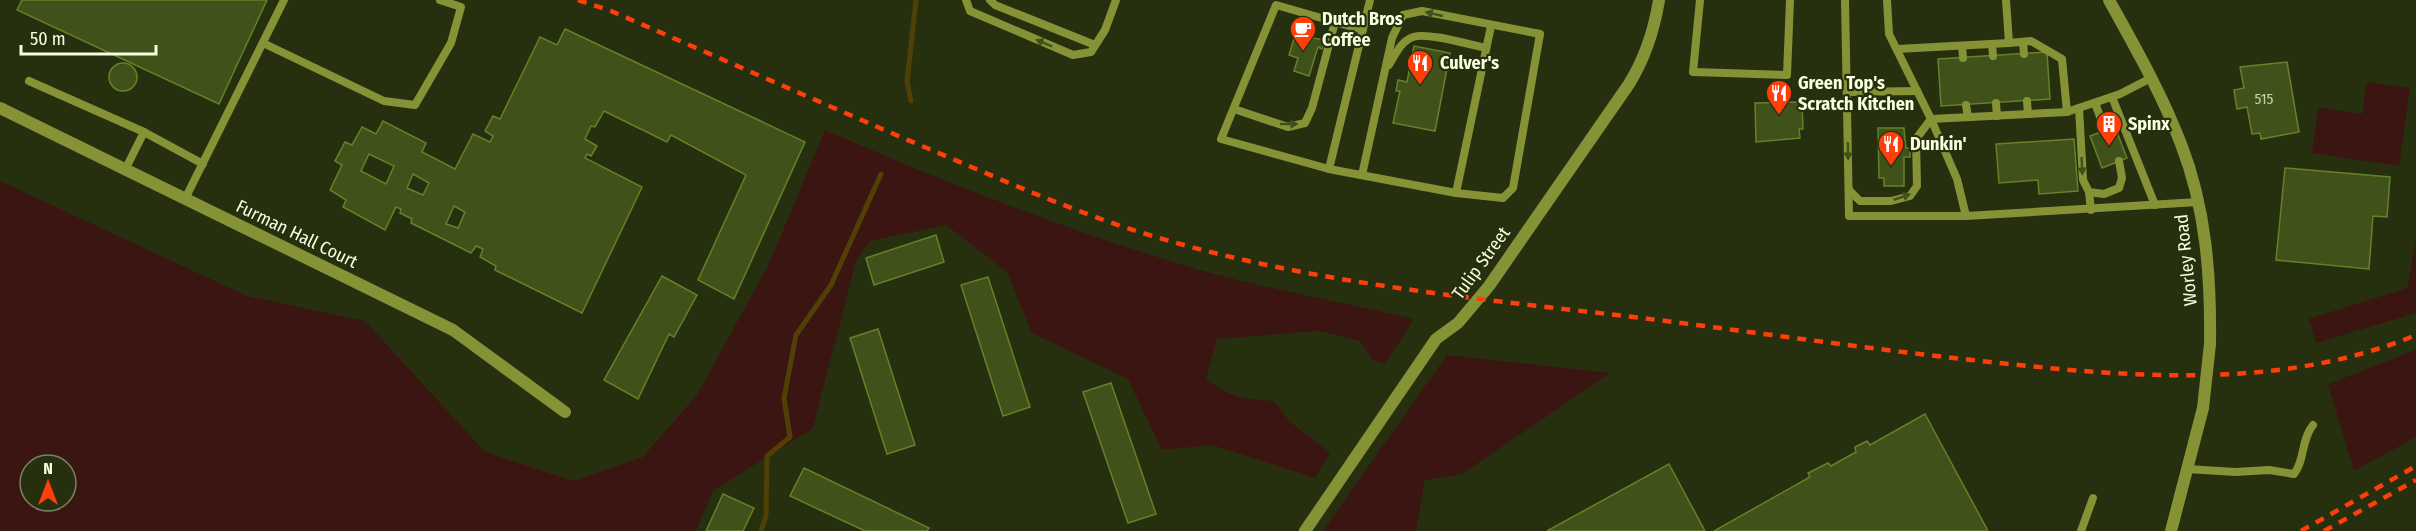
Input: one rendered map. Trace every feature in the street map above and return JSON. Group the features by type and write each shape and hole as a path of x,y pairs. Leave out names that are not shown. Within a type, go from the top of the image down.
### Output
{"street":[{"name":"Tulip Street","path":"1305,531 1436,339 1458,322 1489,286 1629,84 1642,63 1655,25 1659,0"},
{"name":"Worley Road","path":"2109,0 2151,78 2182,145 2198,202 2208,264 2210,344 2203,408 2171,531"},
{"name":"Furman Hall Court","path":"0,108 453,330 565,412"}],"lane":[{"path":"185,199 284,0"},
{"path":"263,43 384,101 416,105 451,43 461,7 440,0"},
{"path":"966,0 970,11 1073,55 1091,52 1105,30 1116,0"},
{"path":"990,0 995,5 1095,45"},
{"path":"1329,169 1370,0"},
{"path":"1700,0 1694,72 1787,75 1790,0"},
{"path":"1845,0 1849,216 1966,216 2198,202"},
{"path":"1887,0 1889,34 1931,119 1957,179 1966,216"},
{"path":"2006,0 2009,43"},
{"path":"1362,175 1392,38 1404,15 1422,11 1540,34 1513,188 1503,198 1456,193 1329,169 1221,139 1276,5 1363,30"},
{"path":"1234,110 1288,127 1305,123 1312,108 1335,22"},
{"path":"1456,193 1491,26"},
{"path":"1385,70 1401,45 1413,37 1486,48"},
{"path":"1897,49 2031,41 2062,59 2067,112"},
{"path":"2023,42 2024,54"},
{"path":"1992,44 1993,56"},
{"path":"1962,46 1964,58"},
{"path":"1931,119 2067,112 2112,97 2151,78"},
{"path":"29,81 144,132 202,164"},
{"path":"1847,92 1917,91"},
{"path":"2112,97 2155,205"},
{"path":"2027,101 2028,114"},
{"path":"1996,103 1997,116"},
{"path":"2095,103 2105,130"},
{"path":"1966,105 1968,117"},
{"path":"2079,108 2083,180 2089,192 2091,210"},
{"path":"1849,190 1860,201 1891,201 1910,196 1917,186 1916,139 1931,119"},
{"path":"125,170 144,132"},
{"path":"2089,192 2104,194 2119,188 2121,178 2119,161"},
{"path":"2187,469 2235,472 2269,470 2294,474 2300,467 2307,433 2313,425"},
{"path":"2081,531 2093,498"}],"shaded area":[{"path":"2367,82 2410,88 2399,166 2312,153 2318,107 2362,114"},
{"path":"825,130 916,169 1102,239 1196,269 1250,283 1414,319 1385,364 1373,360 1360,341 1319,331 1217,339 1206,378 1229,394 1274,401 1290,422 1330,453 1315,478 1212,445 1162,450 1128,379 1032,333 1007,272 946,225 870,241 856,260 813,428 713,491 696,531 0,531 0,181 247,296 365,321 485,452 573,481 643,457 697,395 769,264"},
{"path":"2416,242 2416,313 2316,343 2309,319 2407,288"},
{"path":"2416,350 2416,437 2354,471 2328,384"},
{"path":"1447,355 1610,373 1462,474 1425,480 1416,531 1323,531"}],"building":[{"path":"22,0 267,0 219,104 17,10"},
{"path":"565,29 805,142 734,299 698,280 746,175 671,135 667,142 604,111 595,127 591,126 585,139 597,146 591,156 587,154 585,158 642,187 582,313 495,270 496,266 480,257 483,249 476,246 471,253 411,223 412,219 400,213 401,209 396,207 385,230 343,207 346,200 330,190 342,165 335,161 345,142 352,145 362,127 376,134 383,121 426,143 422,152 455,169 473,134 490,142 493,136 485,131 493,116 500,119 540,37 557,45","holes":["369,154 394,166 386,184 361,171","413,174 429,183 423,195 407,188","454,206 465,212 458,228 446,224"]},
{"name":"Dutch Bros Coffee","path":"1295,35 1325,40 1322,49 1318,47 1309,76 1294,71 1298,58 1289,55"},
{"name":"Culver's","path":"1414,46 1450,53 1435,131 1393,123 1400,91 1396,91 1398,80 1407,82"},
{"path":"2047,52 2050,99 1941,106 1938,59"},
{"path":"2287,62 2299,132 2261,139 2260,133 2252,134 2247,107 2237,109 2234,90 2244,88 2240,67"},
{"path":"123,63 133,67 137,77 133,87 123,91 113,87 109,77 113,67"},
{"name":"Green Top's Scratch Kitchen","path":"1802,102 1803,129 1799,129 1800,138 1756,142 1755,103"},
{"name":"Spinx","path":"2115,127 2127,158 2102,168 2090,136"},
{"name":"Dunkin'","path":"1878,128 1904,128 1906,148 1910,148 1910,157 1904,157 1904,186 1884,186 1884,178 1879,178"},
{"path":"2074,139 2078,191 2039,194 2038,180 1999,183 1996,144"},
{"path":"2285,168 2390,177 2387,217 2373,216 2369,269 2276,260"},
{"path":"936,235 944,262 874,285 866,258"},
{"path":"662,276 697,295 674,337 669,334 638,399 604,380"},
{"path":"988,277 1030,407 1003,416 961,285"},
{"path":"878,329 915,445 887,454 850,338"},
{"path":"1111,383 1156,514 1128,523 1083,392"},
{"path":"1925,414 1988,531 1714,531 1810,477 1808,473 1828,463 1831,466 1856,452 1855,447 1867,441 1870,445"},
{"path":"1669,464 1705,531 1547,531"},
{"path":"804,468 929,528 927,531 865,531 790,496"},
{"path":"723,494 754,508 743,531 706,531"}],"waterway":[{"path":"911,101 907,82 916,0"},
{"path":"761,531 766,516 767,456 790,437 784,398 796,335 831,285 881,174"}],"railway":[{"path":"578,0 611,11 903,138 1093,216 1188,246 1256,263 1325,276 1465,297 1897,351 2084,371 2196,375 2252,373 2308,366 2362,353 2416,335"},
{"path":"2301,531 2416,466"},
{"path":"2324,531 2416,480"}],"place":[{"name":"Dutch Bros Coffee","path":"1303,52"},
{"name":"Culver's","path":"1420,86"},
{"name":"Green Top's Scratch Kitchen","path":"1779,116"},
{"name":"Spinx","path":"2109,147"},
{"name":"Dunkin'","path":"1891,167"}]}
